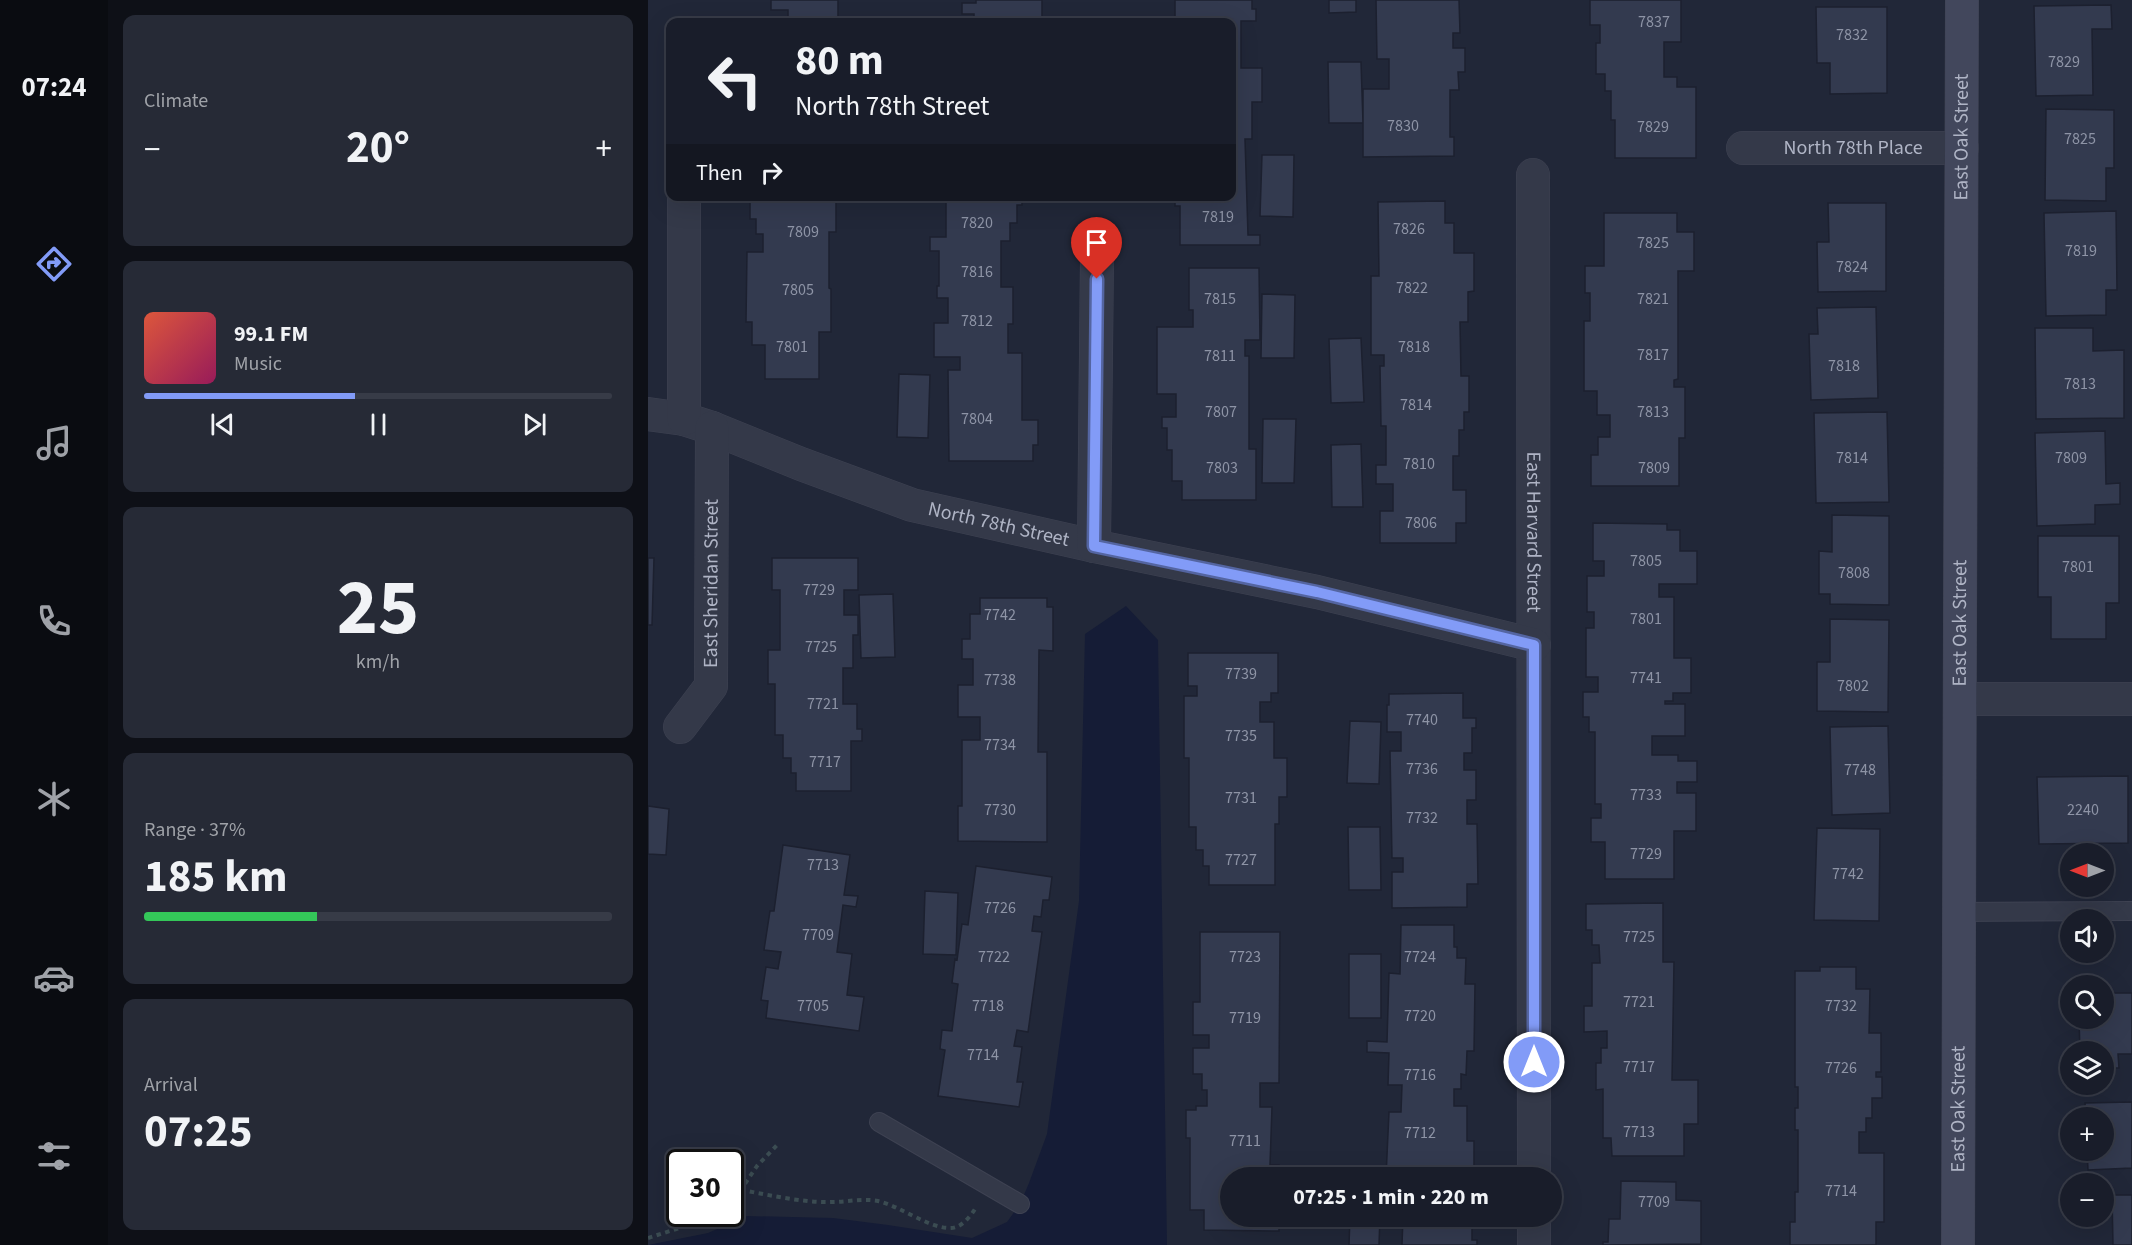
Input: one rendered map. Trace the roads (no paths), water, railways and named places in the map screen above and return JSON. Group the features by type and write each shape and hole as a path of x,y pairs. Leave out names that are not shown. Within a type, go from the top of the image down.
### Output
{"street":[{"name":"East Oak Street","path":"1958,1245 1962,0"},
{"name":"North 78th Place","path":"1743,148 1962,148"},
{"name":"East Harvard Street","path":"1533,175 1534,1167"},
{"name":"East Sheridan Street","path":"680,727 711,686 684,201"},
{"path":"1094,546 1097,256"},
{"name":"North 78th Street","path":"648,414 698,423 912,505 1094,546 1317,592 1534,645"},
{"path":"1961,699 2132,699"},
{"path":"1534,1227 1534,1245"}],"lane":[{"path":"1958,912 2132,911"},
{"path":"879,1122 1020,1204"}],"water":[{"path":"1126,606 1158,640 1167,1245 648,1245 708,1233 722,1227 744,1227 744,1217 747,1216 833,1218 972,1238 1007,1222 1020,1204 1047,1134 1079,901 1085,634"}]}
